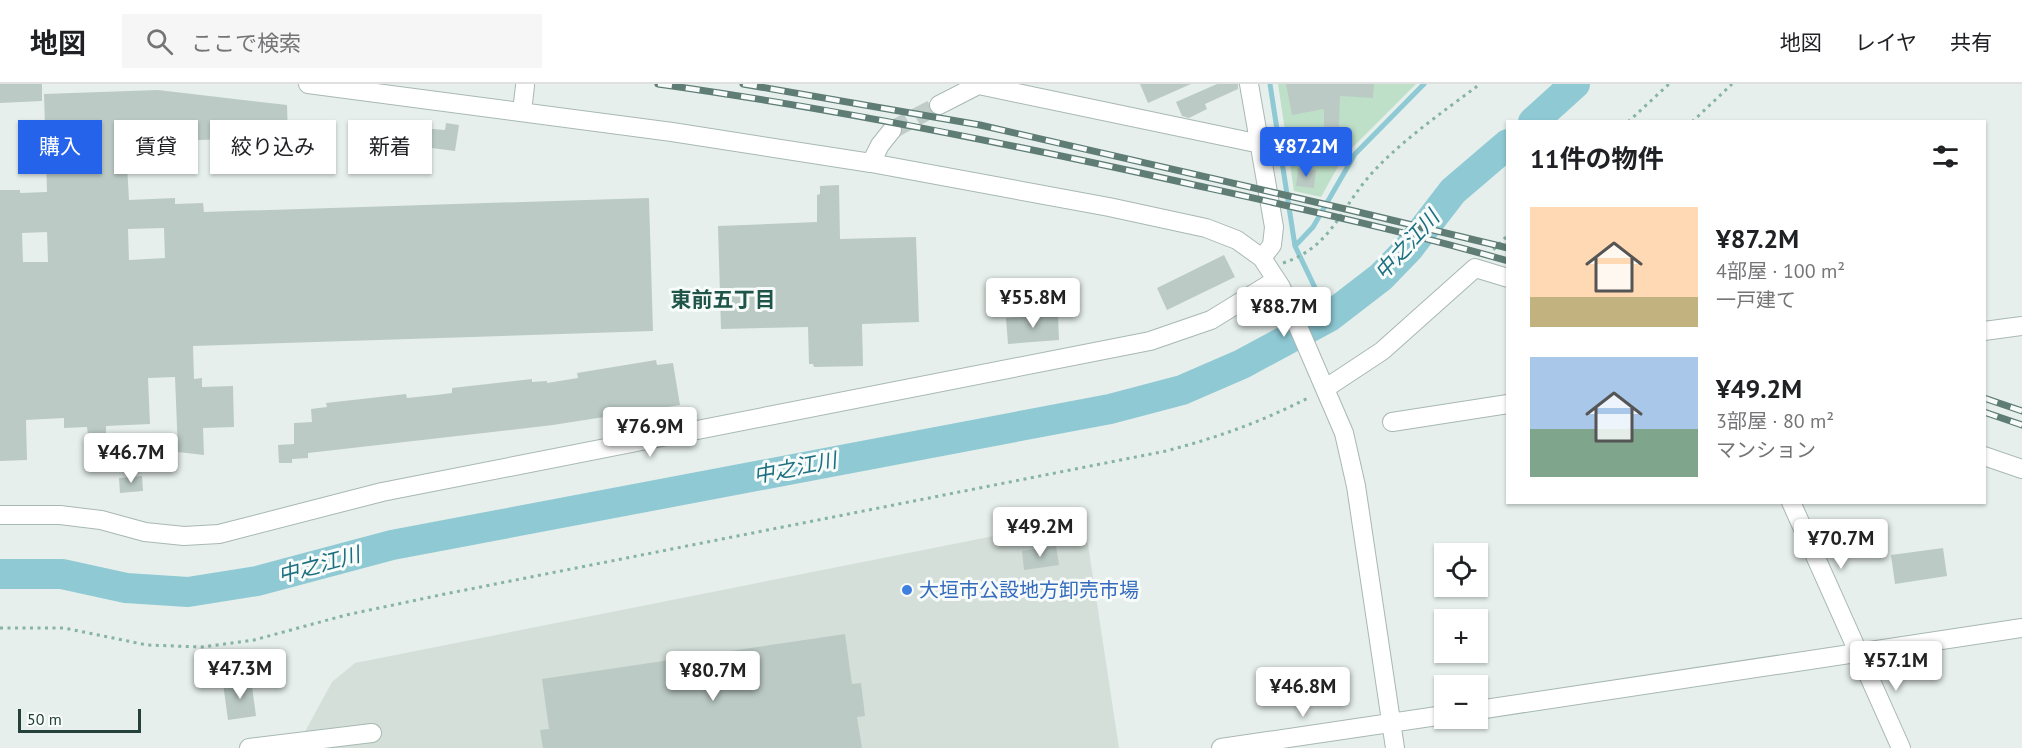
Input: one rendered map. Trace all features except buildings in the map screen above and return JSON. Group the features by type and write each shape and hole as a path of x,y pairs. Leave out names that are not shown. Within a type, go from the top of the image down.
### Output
{"street":[{"path":"308,84 522,111 871,163 1098,205 1206,228 1237,240 1271,273 1323,381 1344,433 1356,486 1395,748"},
{"path":"939,105 977,84 1251,142 1259,141"},
{"path":"0,515 60,515 101,519 145,532 184,536 219,534 382,492 1150,341 1211,320 1271,273 1274,227 1249,84"},
{"path":"522,111 525,86"},
{"path":"871,163 880,145 892,130"},
{"path":"1323,381 1382,351 1475,268 1506,277"},
{"path":"1986,332 2022,326"},
{"path":"1392,422 1506,404"},
{"path":"1986,457 2022,469"},
{"path":"1792,504 1901,748"},
{"path":"1488,708 1857,651 2022,628"},
{"path":"1221,748 1434,716"},
{"path":"249,748 372,733"}],"path":[{"path":"1271,273 1300,257 1320,242 1334,227 1366,180 1391,155 1480,84"},
{"path":"1631,120 1669,84"},
{"path":"1694,120 1732,84"},
{"path":"1475,268 1506,237"},
{"path":"0,628 64,628 147,645 202,647 254,640 346,615 1166,451 1228,434 1272,417 1323,381"}],"shaded area":[{"name":"大垣市公設地方卸売市場","path":"1084,518 1119,748 296,748 332,682 355,663"}],"green space":[{"path":"1278,84 1416,84 1351,149 1340,163 1321,197 1294,191"}],"waterway":[{"path":"1270,84 1295,246 1329,317"},
{"path":"1295,246 1313,227 1355,154 1424,84"},
{"name":"中之江川","path":"1535,120 1575,84"},
{"name":"中之江川","path":"0,574 62,574 126,588 188,592 257,581 392,545 1110,409 1182,390 1242,364 1329,317 1381,277 1409,248 1453,191 1506,146"}],"tunnel":[{"path":"892,130 939,105"}],"railway":[{"path":"658,84 852,115 1044,152 1340,218 1506,260"},
{"path":"743,84 980,125 1506,248"},
{"path":"1986,399 2022,411"},
{"path":"1986,413 2022,425"}],"place":[{"name":"大垣市公設地方卸売市場","path":"907,590"}],"district":[{"name":"東前五丁目","path":"723,300"}]}
